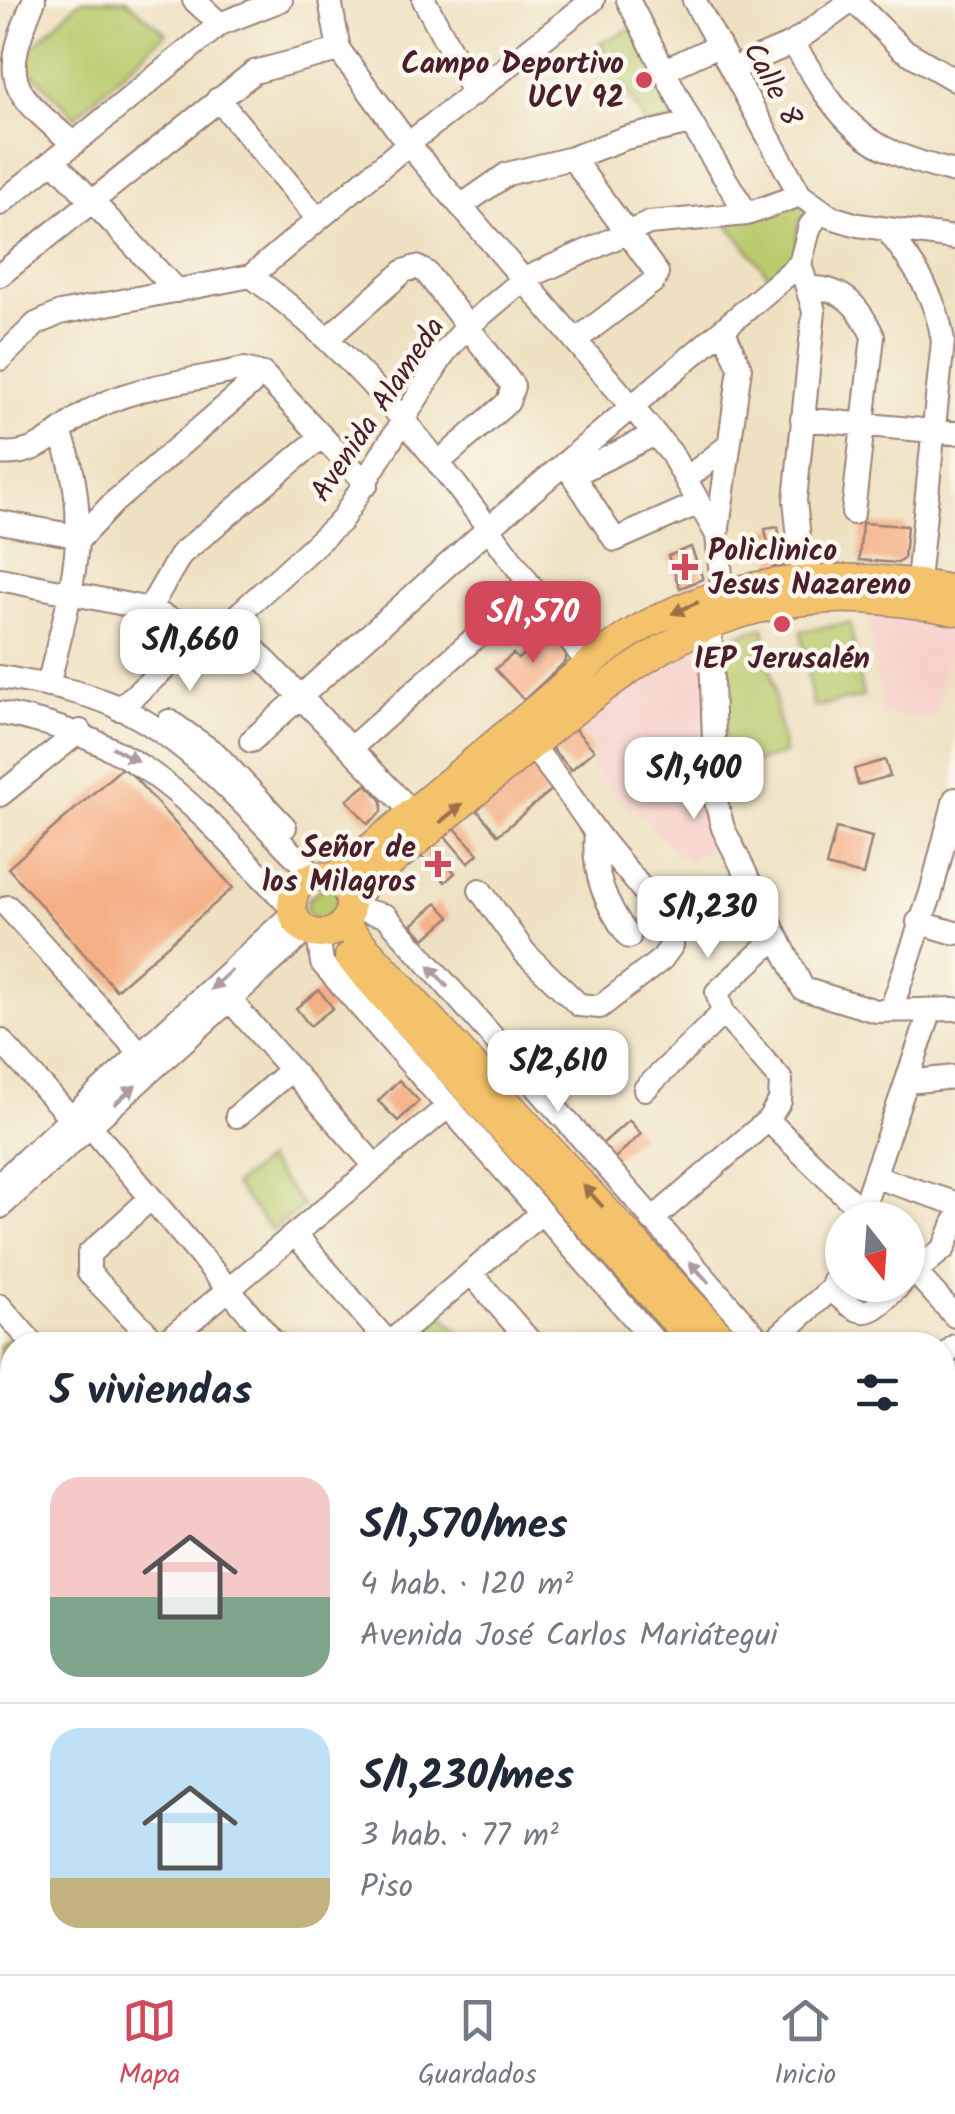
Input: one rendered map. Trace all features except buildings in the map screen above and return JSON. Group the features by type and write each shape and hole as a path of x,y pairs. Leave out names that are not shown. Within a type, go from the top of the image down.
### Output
{"main road":[{"path":"325,907 412,812 580,683 642,627 723,596 803,577 917,594 955,610"},
{"path":"325,907 531,746 580,683 710,623 816,599 955,590"},
{"path":"325,907 685,1332"},
{"path":"325,907 718,1332"}],"street":[{"path":"34,0 15,44 12,67 17,87 26,104 74,144"},
{"path":"194,0 220,24"},
{"path":"0,204 220,24 281,0"},
{"path":"330,0 339,50 408,144 655,434 717,535"},
{"path":"450,0 428,8 474,94"},
{"path":"0,358 36,324 60,314 251,276 408,144 593,0"},
{"path":"628,0 691,123 747,214"},
{"name":"Calle 8","path":"694,0 800,195"},
{"path":"732,69 792,42 853,0 902,49 955,80"},
{"path":"792,42 829,101 858,135 900,158 955,172"},
{"path":"665,70 719,45"},
{"path":"0,275 254,72 339,50"},
{"path":"218,99 318,218"},
{"path":"461,206 507,174 572,158 625,138 691,123"},
{"path":"572,158 654,265 654,281 576,340"},
{"path":"54,160 176,291"},
{"path":"800,195 822,211 888,231 955,238"},
{"name":"Avenida Alameda","path":"124,710 190,644 208,638 228,623 341,521 368,484 400,420 466,328 524,279 626,230 678,218 747,214 800,195"},
{"path":"250,741 490,526 569,469 632,406 800,264 810,226 822,211"},
{"path":"888,231 928,285 939,311 943,341 945,432 917,594"},
{"path":"800,264 810,288 814,322 795,500 803,577"},
{"path":"328,338 404,271 416,268 426,272 513,386 513,394 438,463"},
{"path":"251,276 328,338 490,526 531,588 580,683"},
{"path":"810,288 825,288 844,296 862,310 873,336 853,513"},
{"path":"723,596 717,535 740,368 724,331"},
{"path":"0,453 20,455 118,398 244,370 263,374 368,484"},
{"path":"81,537 113,502 263,374"},
{"path":"802,419 945,432"},
{"path":"48,686 81,537 76,483 60,432"},
{"path":"569,469 655,434"},
{"path":"149,610 181,554 320,438"},
{"path":"686,480 728,446"},
{"path":"569,469 615,540 699,502"},
{"path":"0,522 81,537"},
{"path":"0,579 149,610 208,638"},
{"path":"351,748 531,588"},
{"path":"228,623 412,812"},
{"path":"710,623 716,802 723,828 803,989 876,1011 955,1009"},
{"path":"0,677 48,686 124,710 152,710 216,754 316,860 325,907 322,963 646,1332"},
{"path":"4,718 80,731 162,777 325,907 386,916 754,1332"},
{"path":"0,796 80,731"},
{"path":"480,890 525,953 579,1005 600,1007 662,959 672,945 663,923 563,781 531,746"},
{"path":"891,1010 918,922 932,893 954,804"},
{"path":"596,833 597,868 608,906 629,937"},
{"path":"932,893 955,885"},
{"path":"8,907 141,1054"},
{"path":"0,1183 230,1000 325,907"},
{"path":"0,1207 141,1054 325,907"},
{"path":"918,922 955,934"},
{"path":"652,1220 768,1120 780,1102 781,1080 723,1013 717,992 721,984 776,938"},
{"path":"230,1000 376,1166"},
{"path":"866,1202 931,1010"},
{"path":"645,1090 723,1013"},
{"path":"0,1040 151,1198 265,1332"},
{"path":"237,1116 292,1070"},
{"path":"907,1082 955,1078"},
{"path":"176,1332 446,1108"},
{"path":"768,1120 847,1202"},
{"path":"876,1176 955,1204"},
{"path":"147,1332 88,1273 86,1263 88,1254 151,1198"},
{"path":"402,1332 541,1213"},
{"path":"925,1262 944,1248 955,1221"},
{"path":"295,1234 378,1332"},
{"path":"471,1273 523,1332"},
{"path":"925,1289 955,1316"},
{"path":"781,1332 825,1294"},
{"path":"845,1302 856,1313 871,1312 881,1302"}],"shaded area":[{"path":"867,612 955,626 934,720 882,714"},
{"path":"701,644 706,699 693,766 710,844 691,862 678,856 641,815 636,818 587,762 597,751 573,724 661,664"}],"green space":[{"path":"80,0 126,0 166,33 75,117 20,60"},
{"name":"Campo Deportivo UCV 92","path":"639,25 685,118 647,127 600,43"},
{"path":"789,202 811,208 799,222 796,254 770,277 726,222"},
{"path":"850,623 863,697 813,707 801,631"},
{"path":"764,627 784,754 726,770 723,639"},
{"path":"323,887 337,888 343,910 320,924 306,910 308,899"},
{"path":"266,1160 303,1206 272,1231 234,1185"},
{"path":"441,1312 458,1332 417,1332"}],"place":[{"name":"Campo Deportivo UCV 92","path":"644,80"},
{"name":"Policlinico Jesus Nazareno","path":"685,567"},
{"name":"IEP Jerusalén","path":"782,624"},
{"name":"Señor de los Milagros","path":"438,864"}]}
